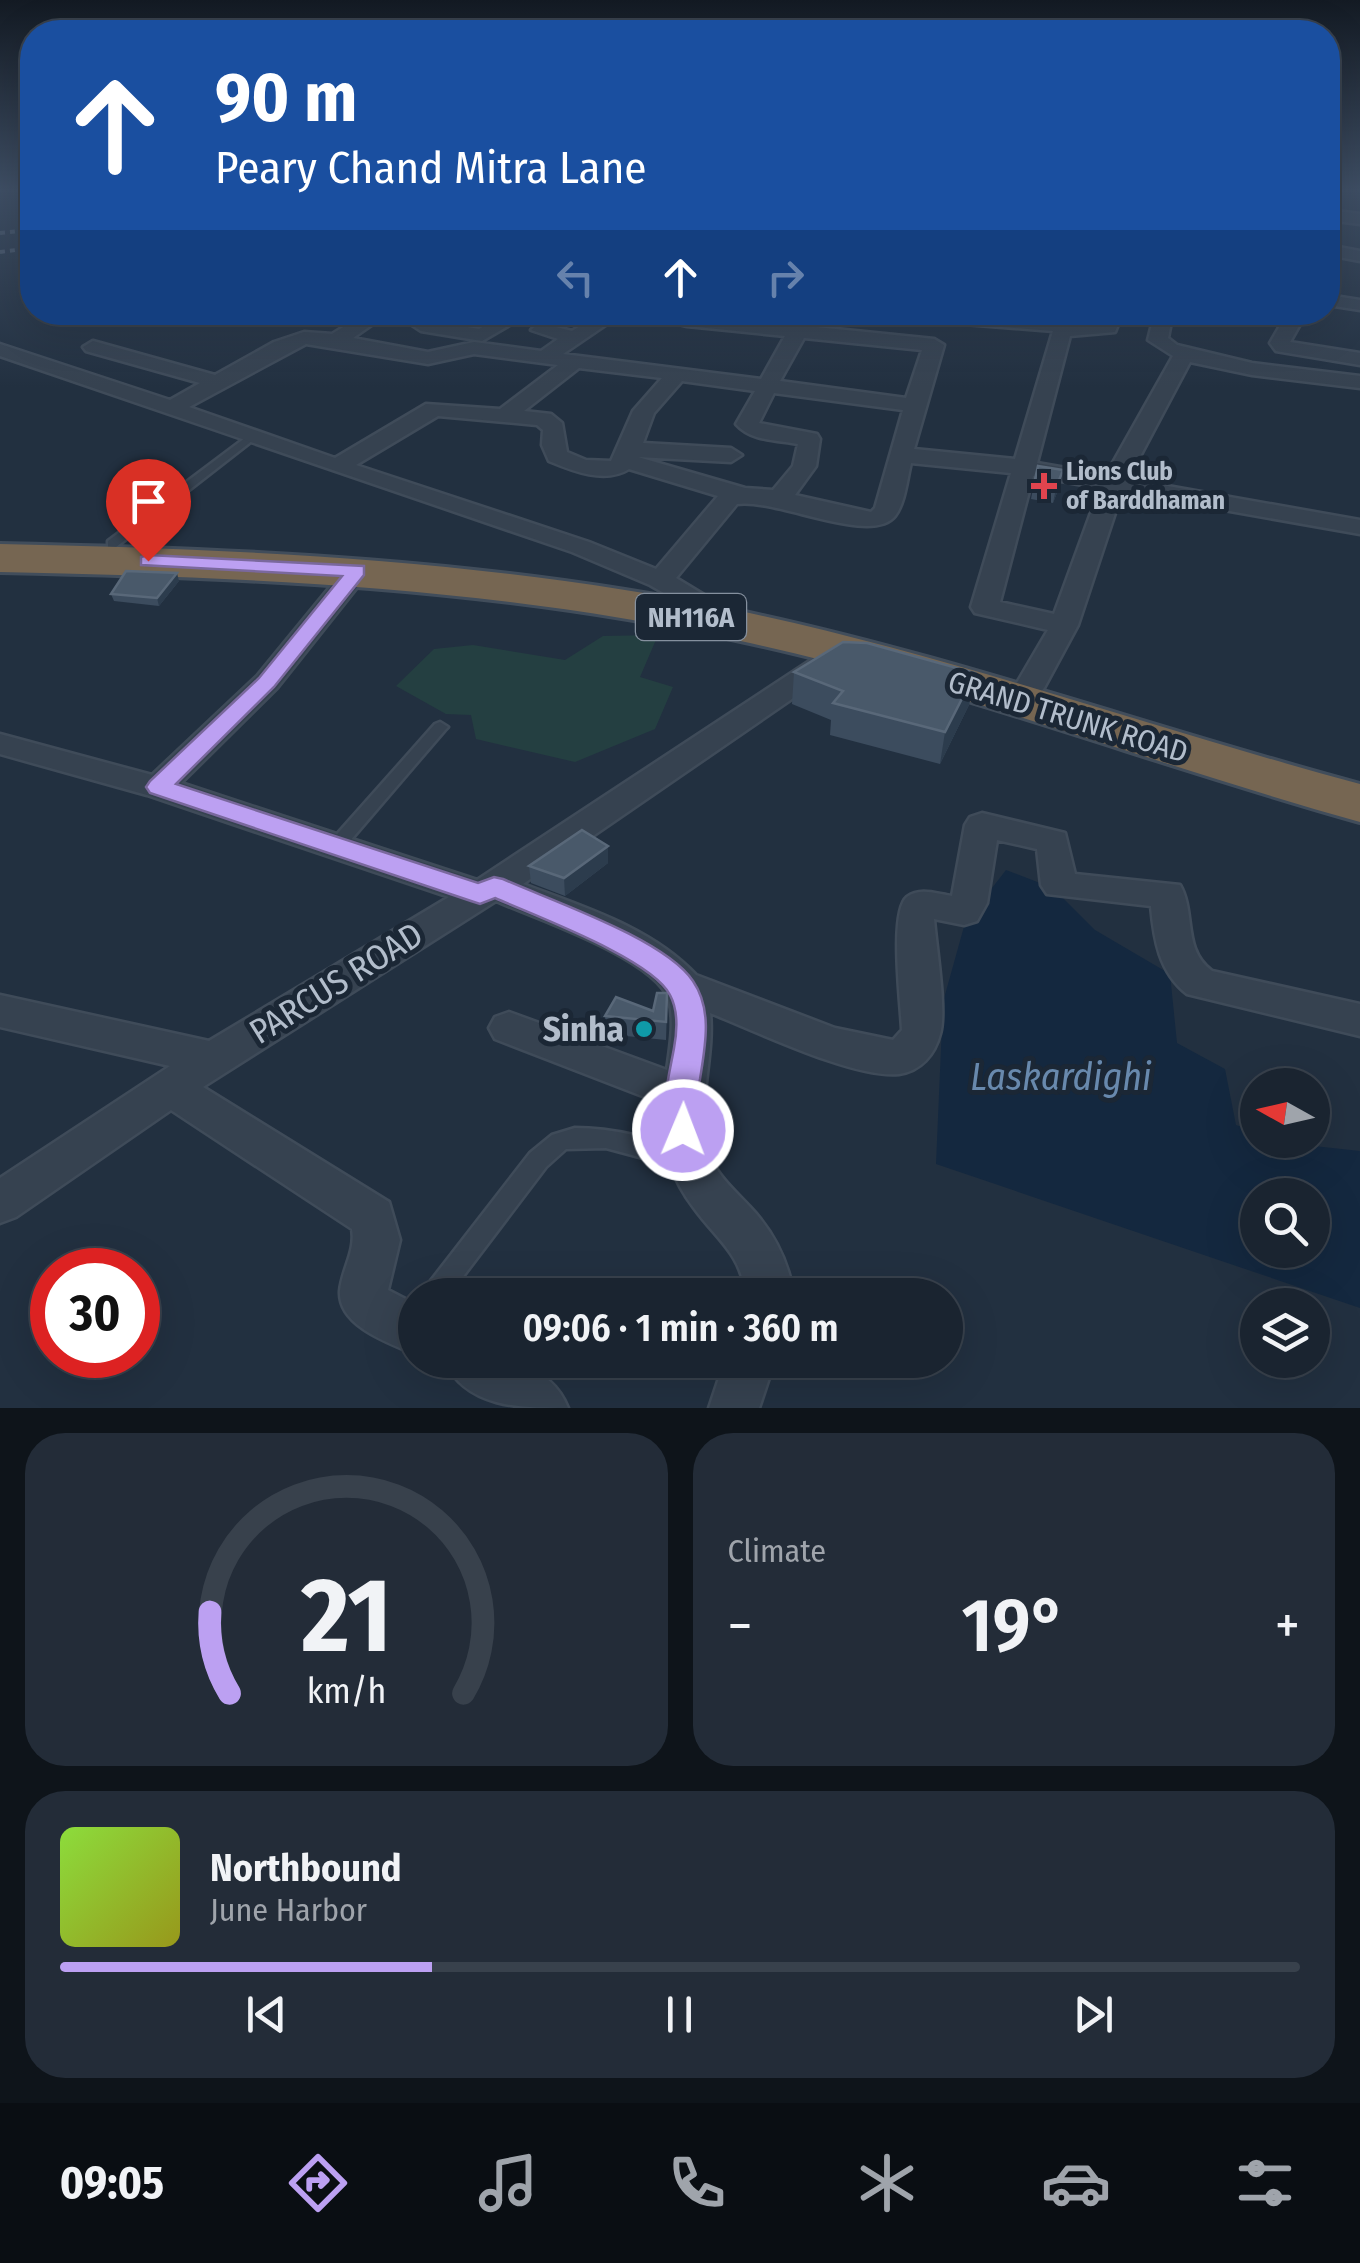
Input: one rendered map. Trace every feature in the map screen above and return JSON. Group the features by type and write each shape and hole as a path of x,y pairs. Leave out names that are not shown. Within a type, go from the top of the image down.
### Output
{"highway":[{"name":"GRAND TRUNK ROAD","path":"0,543 112,544 440,565 721,616 1360,803"},
{"name":"GRAND TRUNK ROAD","path":"0,558 357,570 721,616"},
{"name":"GRAND TRUNK ROAD","path":"839,649 1029,688 1360,784"}],"street":[{"path":"336,340 360,325"},
{"path":"380,349 421,325 482,336 501,325"},
{"path":"547,325 541,330 576,337"},
{"path":"545,357 593,325"},
{"path":"768,325 846,338 934,344"},
{"path":"846,338 854,325"},
{"path":"628,455 742,495 857,520 877,520 887,510 914,405 934,344 946,325"},
{"path":"1052,325 1109,325"},
{"path":"1162,325 1159,344 1184,354 1258,370 1360,382"},
{"path":"1290,325 1280,343 1283,347 1360,359"},
{"path":"1064,626 985,607 1061,334 1067,328"},
{"path":"777,500 802,473 810,444 806,437 748,428 797,332"},
{"path":"175,406 295,340 336,340 434,358 465,348 914,405"},
{"path":"93,347 219,382"},
{"path":"0,350 175,406 337,467 616,562 660,581 721,616"},
{"path":"1029,688 1064,626 1113,484 1184,354"},
{"path":"507,414 575,361"},
{"path":"337,467 434,410 507,414 551,423 557,456 568,463 599,470 616,468 628,455 644,411 677,374"},
{"path":"628,455 731,455"},
{"path":"902,455 1023,467 1360,528"},
{"path":"660,581 729,498 742,495"},
{"path":"158,787 266,682 357,570"},
{"name":"PARCUS ROAD","path":"0,1203 213,1059 487,890 839,649"},
{"path":"0,744 158,787 487,890 651,957 682,986 830,1043 874,1055 899,1056 915,1047 922,1030 915,911 922,904 930,904 964,912 969,903 982,824 1054,841 1059,884 1166,894 1178,960 1184,972 1201,984 1360,1020"},
{"path":"682,986 690,1010 691,1038 682,1093 683,1130 690,1161 708,1194 761,1252 766,1278"},
{"path":"0,1011 213,1059"},
{"path":"509,1028 682,1093"},
{"path":"170,1088 373,1216 376,1240 362,1294 370,1306 398,1321"},
{"path":"497,1378 543,1408"},
{"path":"734,1408 744,1378"}],"lane":[{"path":"112,544 253,436"},
{"path":"336,845 440,728"},
{"path":"447,1278 538,1160 558,1142 585,1138 655,1149 690,1161"}],"green space":[{"path":"658,635 640,677 673,687 655,729 575,762 476,739 471,715 446,714 396,686 434,649 473,645 565,660 603,636"}],"water":[{"name":"Laskardighi","path":"1006,870 1053,888 1095,930 1170,974 1177,1043 1225,1069 1236,1125 1240,1126 1240,1158 1330,1158 1330,1148 1360,1151 1360,1308 1330,1298 1330,1288 1301,1288 1242,1268 1330,1268 1330,1178 1240,1178 1240,1267 936,1164 943,1002 965,923"}],"building":[{"path":"1038,466 1063,470 1056,488 1034,484"},
{"path":"126,571 177,573 157,598 111,594"},
{"path":"843,642 867,643 975,673 945,732 833,703 843,691 794,672"},
{"path":"582,830 608,846 564,878 529,866"},
{"path":"657,993 667,993 666,1022 605,1016 616,997 653,1011"}],"place":[{"name":"Lions Club of Barddhaman","path":"1044,486"},
{"name":"Sinha","path":"644,1029"}],"route":[{"path":"148,561 357,570 266,682 158,787 480,894 494,886 651,957 682,986 690,1010 691,1038 682,1093 683,1130"}]}
